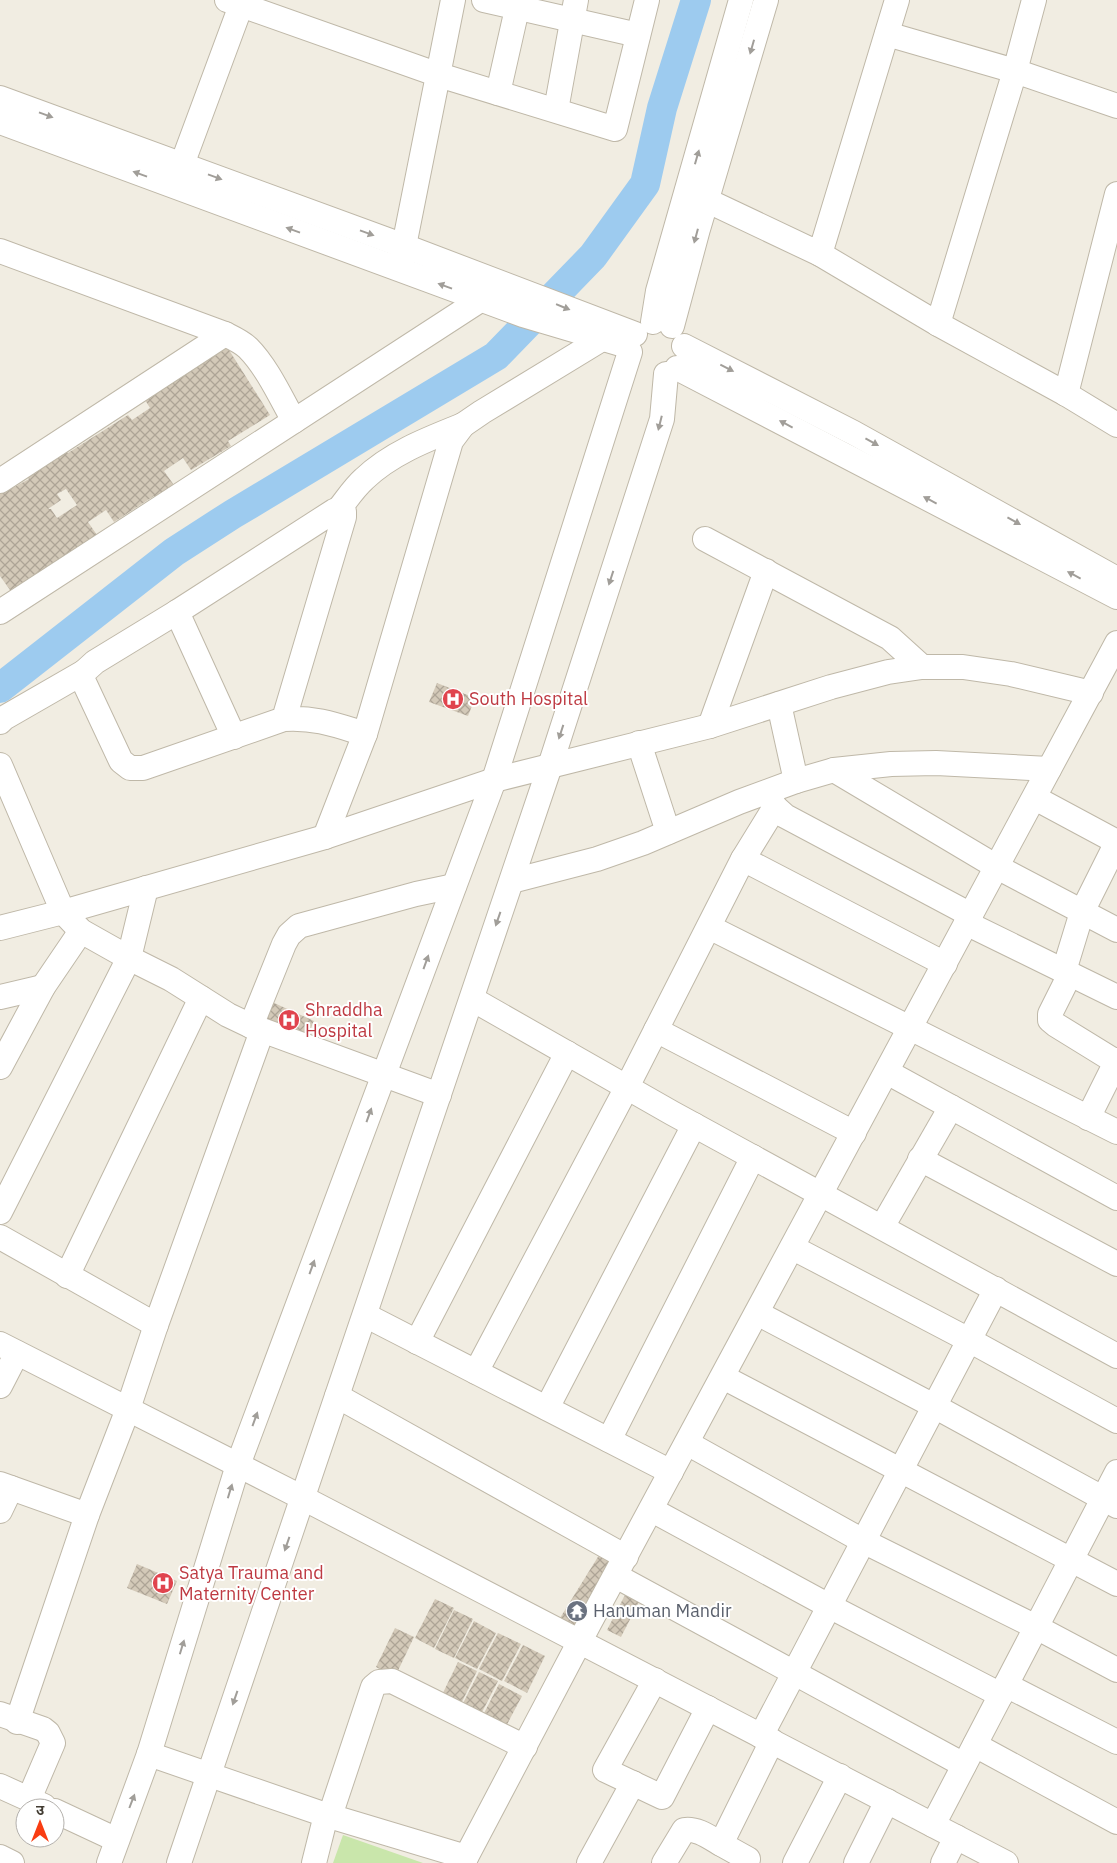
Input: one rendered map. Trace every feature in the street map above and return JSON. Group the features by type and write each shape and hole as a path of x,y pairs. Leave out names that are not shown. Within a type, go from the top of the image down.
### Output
{"street":[{"path":"402,258 453,0"},
{"path":"484,0 574,10 638,35"},
{"path":"173,186 237,2 439,75 615,129 647,0"},
{"path":"697,195 741,0"},
{"path":"179,1863 551,765 662,419 656,346 658,291 697,195 766,0"},
{"path":"820,254 897,0"},
{"path":"938,324 1015,71 1034,0"},
{"path":"498,93 519,4"},
{"path":"556,110 574,10"},
{"path":"887,34 1015,71 1117,106"},
{"path":"0,98 182,164 402,258 482,299 527,304 592,330 656,346 854,433 1117,579"},
{"path":"0,122 173,186 402,258 505,284 527,304"},
{"path":"1066,394 1117,194"},
{"path":"697,195 820,254 938,324 1066,394 1117,425"},
{"path":"0,251 225,334 247,347 258,360 294,421"},
{"path":"1,609 505,284"},
{"path":"0,722 84,672 94,662 177,612 334,511 339,510 364,479 376,469 423,441 463,425 592,330"},
{"path":"0,481 225,334"},
{"path":"656,346 1117,597"},
{"path":"109,1863 150,1754 238,1465 656,346"},
{"path":"325,837 365,734 451,441 463,425"},
{"path":"284,719 344,517 344,512 339,510"},
{"path":"705,539 890,638 922,667"},
{"path":"710,726 766,571"},
{"path":"177,612 234,737"},
{"path":"150,1754 328,1816 464,1860 1117,643"},
{"path":"0,928 63,912 325,837 494,780 710,726 831,687 888,672 922,667 963,667 1011,674 1090,692"},
{"path":"84,672 83,680 122,762 130,768 143,768 284,719 304,718 323,721 365,734"},
{"path":"779,704 796,781"},
{"path":"639,743 668,832"},
{"path":"476,1372 627,1087 709,927 771,800 796,781 834,770 891,764 936,763 1049,769"},
{"path":"0,765 63,912 81,932 170,979 228,1014 256,1028 439,1095"},
{"path":"834,770 997,866 1117,930"},
{"path":"1035,798 1117,842 1082,912 1067,973 1050,1014 1050,1020 1056,1025 1115,1067 1088,1118"},
{"path":"512,881 597,860 739,802 771,800"},
{"path":"771,800 785,816 1067,973 1117,997"},
{"path":"743,859 945,964"},
{"path":"39,1798 53,1743 48,1733 43,1729 9,1718 128,1409 284,944 289,935 300,926 416,894 454,886"},
{"path":"0,1212 129,958 146,888"},
{"path":"709,927 1117,1132"},
{"path":"0,1067 43,987 81,932"},
{"path":"0,998 43,987"},
{"path":"66,1276 201,998"},
{"path":"472,999 694,1125 822,1193 1117,1356"},
{"path":"656,1030 854,1133"},
{"path":"418,1342 567,1053"},
{"path":"887,1072 1117,1198"},
{"path":"882,1227 951,1107"},
{"path":"547,1408 694,1125"},
{"path":"609,1440 753,1157"},
{"path":"920,1159 1117,1264"},
{"path":"0,1237 66,1276 156,1325"},
{"path":"793,1246 799,1251 969,1340 1117,1421"},
{"path":"721,1844 794,1673 996,1289"},
{"path":"757,1313 934,1406 1110,1502"},
{"path":"365,1314 672,1472"},
{"path":"0,1386 8,1348 581,1641 1006,1863"},
{"path":"723,1378 1117,1584"},
{"path":"337,1396 621,1566 794,1673 964,1765"},
{"path":"688,1443 864,1541 1036,1627 1117,1670"},
{"path":"933,1825 1071,1560 1110,1502 1117,1472"},
{"path":"0,1511 6,1486 87,1515"},
{"path":"652,1510 829,1606 1003,1690 1117,1742"},
{"path":"314,1863 328,1816 373,1687 380,1677 392,1681 524,1747"},
{"path":"655,1680 605,1770 662,1797 708,1708"},
{"path":"975,1745 1117,1822"},
{"path":"795,1863 840,1776"},
{"path":"589,1863 633,1783"},
{"path":"0,1786 25,1798"},
{"path":"856,1863 887,1801"},
{"path":"65,1816 117,1840"},
{"path":"664,1863 684,1830 691,1829 748,1859 745,1863"},
{"path":"943,1863 956,1837"},
{"path":"0,1857 12,1863"}],"green space":[{"path":"343,1835 423,1863 333,1863"}],"building":[{"path":"224,342 270,415 228,441 231,446 191,470 183,458 164,471 176,488 157,501 154,496 114,522 106,510 88,522 97,535 15,597 0,576 0,490 6,486 9,490 29,479 26,475 61,447 68,453 128,415 132,420 150,408 142,395","holes":["66,489 77,505 57,518 51,509 48,509 61,500 57,494"]},
{"path":"437,683 475,698 468,716 429,702"},
{"path":"272,1002 314,1021 305,1042 263,1023"},
{"path":"601,1552 618,1563 578,1628 560,1618"},
{"path":"137,1564 177,1581 167,1604 127,1588"},
{"path":"627,1591 641,1598 621,1637 607,1630"},
{"path":"435,1599 454,1608 434,1648 415,1638"},
{"path":"454,1610 473,1619 454,1658 435,1649"},
{"path":"474,1621 496,1633 477,1669 455,1658"},
{"path":"395,1628 414,1637 395,1677 376,1667"},
{"path":"498,1633 521,1644 502,1681 479,1669"},
{"path":"523,1645 545,1656 527,1693 504,1681"},
{"path":"458,1662 477,1671 458,1710 439,1701"},
{"path":"479,1672 498,1681 478,1720 459,1711"},
{"path":"499,1684 522,1696 503,1732 480,1721"}],"waterway":[{"path":"0,688 174,552 233,514 496,356 593,256 645,184 662,108 696,0"}],"place":[{"name":"South Hospital","path":"453,699"},
{"name":"Shraddha Hospital","path":"289,1020"},
{"name":"Satya Trauma and Maternity Center","path":"163,1583"},
{"name":"Hanuman Mandir","path":"577,1611"}]}
